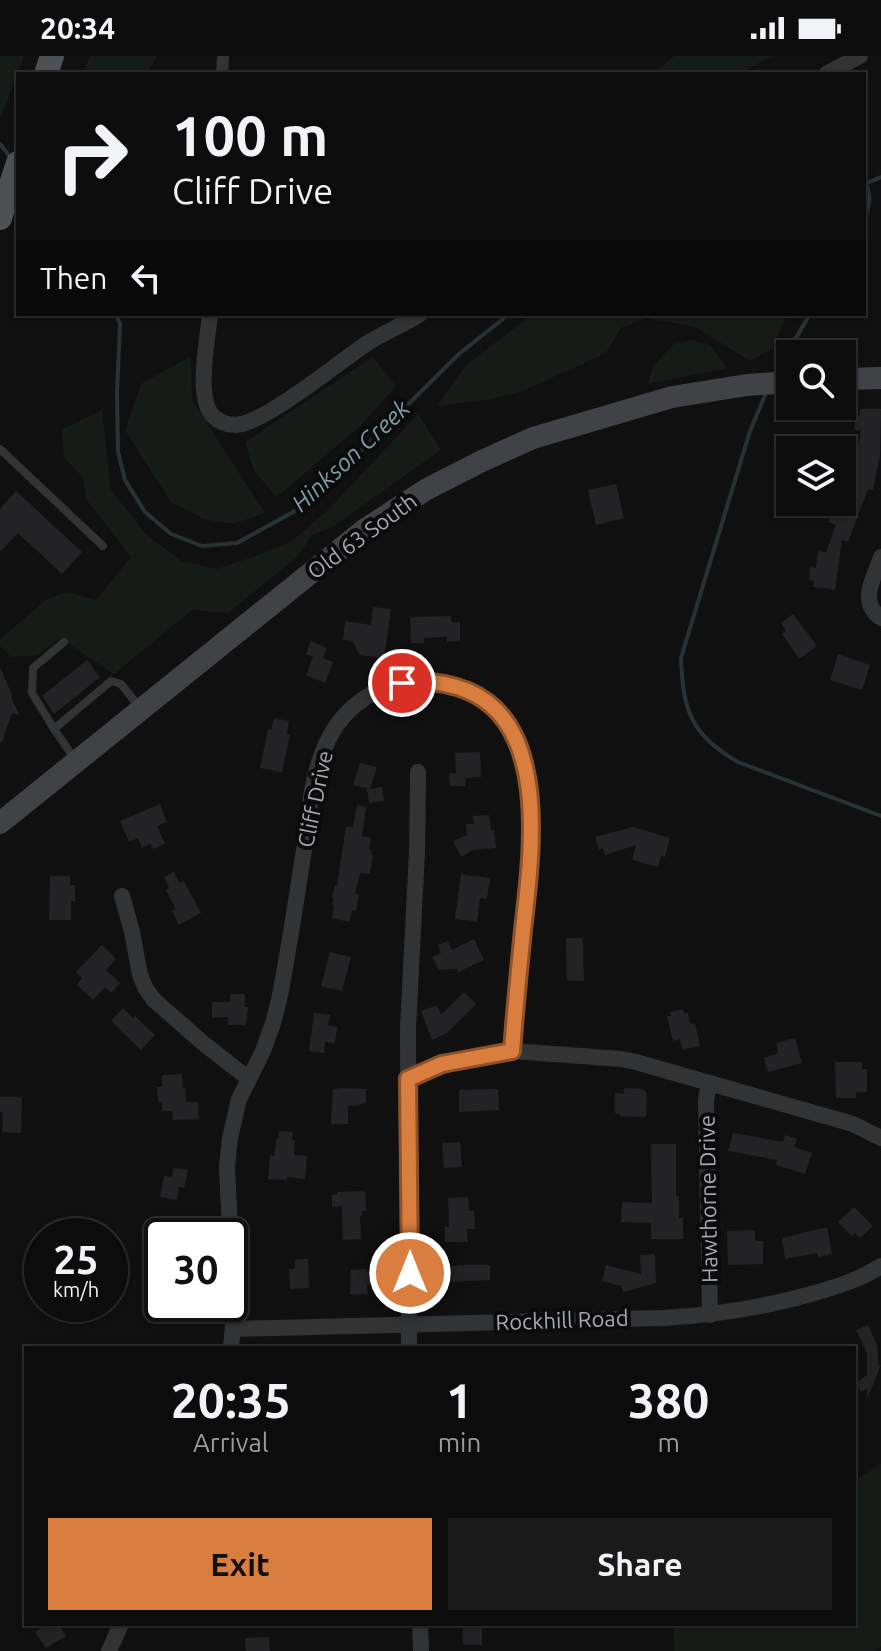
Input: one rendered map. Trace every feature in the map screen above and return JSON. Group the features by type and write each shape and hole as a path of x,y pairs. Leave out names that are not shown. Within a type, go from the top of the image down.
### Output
{"main road":[{"path":"0,217 16,169"},
{"path":"856,379 881,378"},
{"name":"Old 63 South","path":"0,823 364,530 427,489 533,438 672,397 776,383"}],"street":[{"path":"830,72 860,56"},
{"path":"210,316 203,386 205,402 213,416 223,423 238,425 259,418 369,342 416,316"},
{"path":"881,557 869,595 871,609 881,618"},
{"name":"Cliff Drive","path":"231,1346 234,1329 227,1167 234,1118 239,1099 263,1051 279,1000 320,756 337,723 356,704 384,688 411,682 442,683 478,696 499,712 521,753 526,772 530,854 512,1051"},
{"path":"409,1346 408,1029 418,772"},
{"path":"122,896 146,989 154,1000 194,1035 249,1079"},
{"path":"408,1079 442,1064 512,1051 622,1059 853,1124 881,1138"},
{"name":"Hawthorne Drive","path":"709,1083 706,1100 710,1315"},
{"name":"Rockhill Road","path":"234,1329 710,1315 798,1297 862,1278 881,1266"},
{"path":"109,1651 120,1626"},
{"path":"420,1626 421,1651"}],"lane":[{"path":"0,449 103,546"},
{"path":"64,642 33,668 32,693 77,762"},
{"path":"54,729 111,681 121,684 141,710"}],"shaded area":[{"path":"0,56 24,56 16,72 0,117"},
{"path":"90,56 157,56 148,72 84,72"},
{"path":"674,56 772,56 743,72 655,72"},
{"path":"530,316 786,316 772,349 750,361 695,327 646,318 621,328 606,353 523,391 486,400 437,406 466,365"},
{"path":"692,340 710,345 727,368 648,384 653,366 674,344"},
{"path":"191,356 192,400 265,513 233,524 203,519 171,502 125,430 141,384"},
{"path":"373,357 396,386 361,425 277,497 254,471 245,442"},
{"path":"102,410 111,490 146,534 181,561 217,569 292,541 329,509 418,414 441,450 331,528 313,534 297,557 228,613 192,610 114,674 60,638 37,655 11,657 0,646 0,639 47,599 67,592 96,600 131,557 86,499 83,478 64,457 62,430"},
{"path":"881,1464 881,1646 873,1651 674,1651 674,1626 856,1626 856,1480"}],"building":[{"path":"860,409 881,409 880,455 873,490 868,489 848,542 842,540 835,590 813,587 814,581 809,580 810,567 816,568 818,551 826,552 836,525 828,522 830,516 856,516 856,457 861,430 855,430 855,420 856,415 860,415"},
{"path":"616,484 624,518 596,525 588,490"},
{"path":"16,491 82,552 62,574 18,533 0,552 0,509"},
{"path":"373,607 391,609 384,658 360,655 352,641 343,640 345,621 371,625"},
{"path":"793,614 817,646 799,659 782,634 786,631 781,623"},
{"path":"451,616 451,622 460,622 460,641 447,642 447,637 424,638 424,643 411,643 410,617"},
{"path":"311,641 327,648 323,658 333,662 325,683 306,675 313,657 306,654"},
{"path":"838,654 870,665 862,690 830,680"},
{"path":"87,660 100,677 54,714 42,696"},
{"path":"0,667 20,715 12,713 2,742 0,742"},
{"path":"274,718 289,721 287,734 290,735 282,772 260,768 268,729 271,730"},
{"path":"480,752 481,777 465,778 465,786 450,786 449,774 456,773 455,753"},
{"path":"360,763 377,767 370,789 382,787 384,801 369,803 369,789 353,785"},
{"path":"160,804 167,822 157,826 165,844 153,849 150,844 142,848 138,838 129,842 120,821"},
{"path":"357,805 366,807 362,836 371,838 369,849 373,854 370,874 360,873 355,894 359,894 356,911 352,910 349,922 332,918 332,897 337,886 346,826 353,827"},
{"path":"489,815 496,848 473,850 461,857 453,841 467,835 466,824 474,824 473,816"},
{"path":"633,827 670,838 665,857 661,856 658,867 632,860 636,845 605,855 603,848 599,850 595,837"},
{"path":"174,872 180,883 184,881 201,913 179,925 172,911 176,909 166,890 169,888 164,877"},
{"path":"461,874 490,878 487,899 480,898 477,922 455,919"},
{"path":"50,876 70,876 70,885 75,885 71,920 49,920"},
{"path":"566,938 583,938 584,981 567,981"},
{"path":"474,939 484,960 458,972 457,969 439,970 432,957 441,953 438,945 448,941 452,950"},
{"path":"102,945 116,959 106,970 120,983 111,993 105,987 93,1000 77,985 82,978 76,972"},
{"path":"330,952 351,957 342,991 321,986"},
{"path":"464,992 476,1004 447,1033 432,1040 421,1011 437,1005 441,1015"},
{"path":"230,994 245,994 245,1007 248,1007 246,1025 228,1025 228,1017 212,1018 212,1002 230,1002"},
{"path":"123,1008 155,1035 141,1050 111,1021"},
{"path":"683,1009 684,1013 688,1013 690,1024 695,1023 700,1046 682,1050 680,1039 673,1041 667,1016 671,1016 670,1012"},
{"path":"314,1013 330,1015 328,1025 337,1027 335,1043 325,1042 324,1053 309,1051"},
{"path":"795,1038 802,1063 768,1072 764,1058 778,1053 776,1043"},
{"path":"835,1062 862,1062 862,1069 867,1069 867,1092 856,1092 856,1098 836,1098"},
{"path":"182,1074 186,1102 198,1102 199,1119 173,1120 173,1111 162,1111 162,1102 158,1102 157,1087 162,1087 162,1075"},
{"path":"624,1088 642,1089 647,1093 646,1117 615,1113 615,1093 624,1094"},
{"path":"333,1089 366,1089 366,1103 348,1106 348,1124 331,1124"},
{"path":"498,1089 499,1110 459,1112 459,1090"},
{"path":"0,1097 22,1097 21,1133 2,1132"},
{"path":"279,1131 293,1132 294,1155 307,1156 305,1179 268,1179 270,1155 274,1156"},
{"path":"733,1133 783,1142 785,1135 797,1139 794,1147 812,1153 805,1174 776,1165 777,1160 728,1151"},
{"path":"460,1142 462,1167 444,1168 442,1143"},
{"path":"651,1144 676,1144 676,1196 679,1196 679,1218 683,1218 683,1239 651,1239 651,1223 621,1222 622,1202 652,1203"},
{"path":"173,1168 188,1170 184,1188 179,1187 177,1200 160,1197 164,1176 172,1177"},
{"path":"365,1191 366,1211 362,1211 360,1216 361,1239 343,1240 342,1206 332,1207 332,1195"},
{"path":"468,1197 469,1211 474,1211 475,1229 467,1229 468,1242 445,1242 445,1227 449,1227 448,1198"},
{"path":"854,1207 873,1226 860,1238 855,1233 852,1236 838,1222"},
{"path":"827,1227 832,1254 818,1257 817,1253 785,1259 782,1238"},
{"path":"755,1230 755,1241 763,1241 763,1264 728,1265 727,1231"},
{"path":"655,1254 656,1283 623,1292 621,1286 602,1281 606,1265 641,1274 640,1255"},
{"path":"295,1259 308,1259 309,1288 290,1289 289,1269 295,1269"},
{"path":"490,1265 490,1280 448,1282 447,1267"},
{"path":"351,1270 372,1271 372,1285 367,1285 368,1294 350,1295"},
{"path":"868,1325 877,1345 879,1367 881,1365 867,1397 867,1388 861,1392 856,1383 867,1375 867,1353 856,1330"},
{"path":"45,1626 59,1626 66,1636 46,1648 35,1632"},
{"path":"463,1626 482,1626 482,1645 463,1645"},
{"path":"269,1637 270,1651 246,1651 245,1638"}],"waterway":[{"name":"Hinkson Creek","path":"0,144 11,158"},
{"path":"867,183 881,177"},
{"name":"Hinkson Creek","path":"866,183 869,195 866,216"},
{"name":"Hinkson Creek","path":"117,316 120,324 118,452 125,480 145,512 171,534 202,546 237,543 295,511 459,354 506,316"},
{"name":"Hinkson Creek","path":"775,374 809,316"},
{"name":"Hinkson Creek","path":"766,393 750,431 681,658 684,693 700,731 738,762 881,816"}],"route":[{"path":"402,683 430,681 465,690 488,703 508,724 516,738 526,772 530,854 512,1051 442,1064 408,1079 410,1273"}]}
